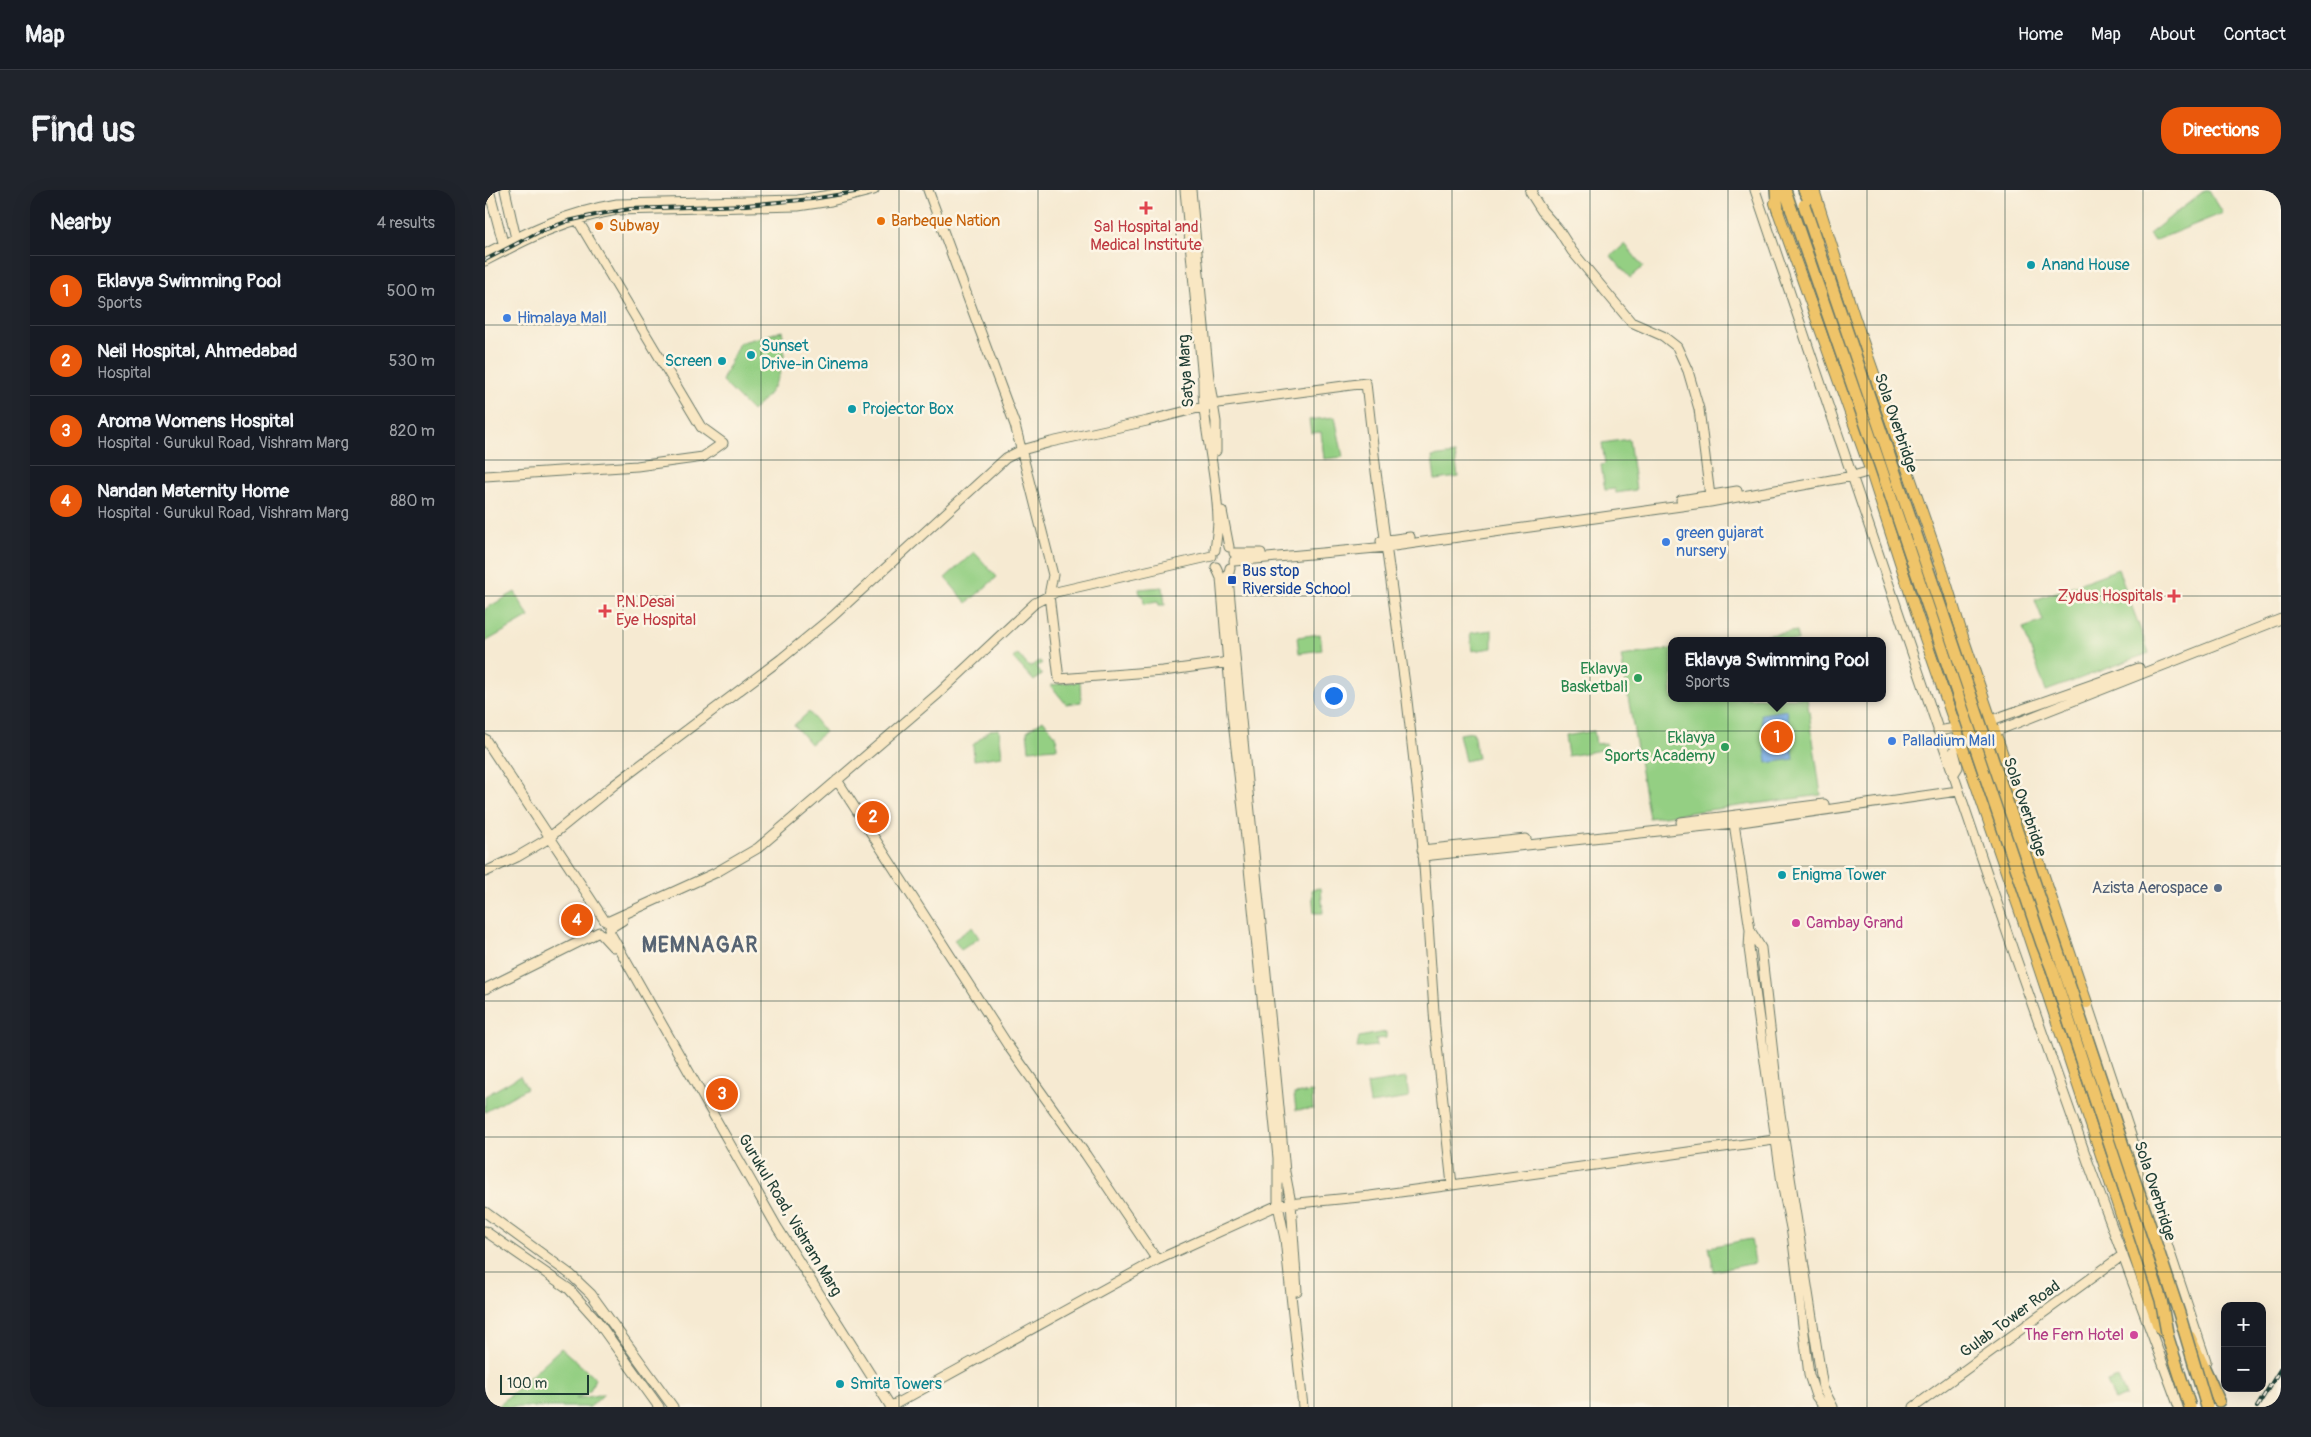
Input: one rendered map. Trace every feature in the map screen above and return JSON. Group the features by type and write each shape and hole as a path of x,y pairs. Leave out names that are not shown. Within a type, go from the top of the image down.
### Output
{"highway":[{"path":"1776,190 1777,210"},
{"name":"Sola Overbridge","path":"1785,190 2052,969 2161,1300 2168,1338 2190,1407"},
{"name":"Sola Overbridge","path":"1799,190 1878,418 2179,1313 2207,1407"},
{"path":"1804,190 1827,234"},
{"path":"2179,1313 2219,1404"}],"main road":[{"path":"1771,190 1870,469 1918,618 2041,975 2157,1324 2168,1338"},
{"path":"1813,190 2087,1003"}],"street":[{"path":"489,190 504,247"},
{"path":"505,190 517,241"},
{"path":"517,241 551,221 575,213 617,204 798,200 849,190"},
{"path":"485,254 577,218 617,210 798,206 831,201 874,190"},
{"path":"928,190 1015,425 1022,450 1053,575 1050,597 1059,679 1163,671 1229,662"},
{"name":"Satya Marg","path":"1185,190 1203,380 1203,407 1210,445 1218,520 1214,559"},
{"name":"Satya Marg","path":"1191,190 1209,379 1216,422 1215,440 1223,518 1232,557 1228,577 1236,708"},
{"path":"1755,190 1957,789 1987,869 2073,1120 2179,1407"},
{"path":"1531,191 1542,211 1558,229 1572,251 1631,322 1663,336 1677,347 1688,371 1699,409 1710,496"},
{"path":"485,476 637,466 703,457 723,443 701,428 577,218"},
{"path":"485,261 504,247"},
{"path":"485,872 517,857 548,839 678,736 730,699 783,657 832,617 1006,458 1022,450 1214,404 1366,383 1376,472 1407,695 1422,853 1435,1026 1452,1185"},
{"path":"1232,557 1386,544 1710,502 1870,469"},
{"path":"1386,544 1852,474"},
{"path":"485,982 717,876 761,851 838,783 941,697 1050,597 1214,559 1222,546 1232,557"},
{"path":"1214,559 1223,570 1232,557"},
{"path":"1214,559 1221,578 1229,662 1265,944 1285,1172 1291,1203 1309,1407"},
{"path":"1938,730 1993,720 2172,656 2281,613"},
{"path":"1953,775 1958,767 1955,752 1956,744 1961,741 1996,733 2281,619"},
{"path":"1236,708 1277,1148 1278,1204 1285,1239 1303,1407"},
{"name":"Gurukul Road, Vishram Marg","path":"485,739 603,927 777,1227 889,1407"},
{"name":"Gurukul Road, Vishram Marg","path":"485,749 548,839"},
{"path":"838,783 1009,1047 1072,1134 1157,1260"},
{"path":"1422,853 1957,789"},
{"path":"1422,853 1734,823 1957,789"},
{"path":"1734,823 1750,930 1749,948 1780,1139 1823,1388 1833,1407"},
{"path":"485,989 603,927"},
{"path":"2087,1003 2219,1404"},
{"path":"889,1407 1157,1260 1278,1204 1370,1196 1780,1139"},
{"path":"1780,1139 1809,1375 1816,1396 1824,1407"},
{"path":"485,1212 571,1275 591,1294 673,1407"},
{"path":"485,1231 569,1289 595,1318 659,1407"},
{"path":"1922,1407 2124,1258"},
{"name":"Gulab Tower Road","path":"1915,1407 2124,1258"}],"green space":[{"path":"2205,190 2209,190 2223,213 2154,241 2149,234"},
{"path":"1625,244 1643,267 1630,278 1611,256"},
{"path":"782,331 784,354 779,376 768,395 752,411 722,381 739,343"},
{"path":"1335,417 1343,457 1324,459 1321,432 1311,433 1309,420"},
{"path":"1629,439 1636,490 1616,493 1615,489 1605,490 1601,465 1605,464 1602,443"},
{"path":"1455,454 1458,477 1435,480 1432,457"},
{"path":"974,552 997,577 967,603 945,578"},
{"path":"2118,569 2149,653 2046,691 2023,628 2043,621 2035,600"},
{"path":"1163,587 1165,605 1159,605 1158,602 1144,604 1143,595 1140,595 1139,589"},
{"path":"515,592 529,617 485,642 485,609"},
{"path":"1492,630 1492,648 1472,651 1470,633"},
{"path":"1797,631 1798,637 1755,637"},
{"path":"1320,634 1322,650 1299,653 1297,637"},
{"name":"Eklavya Sports Academy","path":"1668,650 1668,702 1808,702 1821,795 1649,818 1621,656"},
{"path":"1018,654 1029,667 1040,661 1042,663 1037,667 1042,674 1034,681 1013,658"},
{"path":"1080,681 1081,702 1066,704 1051,685"},
{"path":"809,712 825,732 810,744 794,725"},
{"path":"1043,720 1056,736 1057,748 1029,750 1027,731"},
{"path":"999,729 1002,756 974,760 973,745 990,730"},
{"path":"1594,731 1596,744 1606,743 1607,749 1568,756 1565,736"},
{"path":"1473,732 1478,758 1465,761 1459,734"},
{"path":"1321,888 1323,913 1314,913 1312,889"},
{"path":"972,927 979,938 961,950 954,940"},
{"path":"1386,1032 1386,1038 1376,1039 1377,1046 1357,1048 1359,1037"},
{"path":"520,1076 527,1088 485,1112 485,1096"},
{"path":"1406,1078 1409,1098 1370,1104 1367,1084"},
{"path":"1312,1092 1313,1109 1296,1110 1294,1094"},
{"path":"1751,1239 1755,1263 1714,1271 1709,1247"},
{"path":"561,1348 595,1378 590,1391 576,1399 604,1394 590,1407 497,1407"},
{"path":"2118,1378 2126,1396 2115,1401 2107,1382"}],"water":[{"path":"1787,710 1794,759 1767,763 1761,714"}],"railway":[{"path":"485,260 539,232 568,221 600,214 630,209 746,205 812,199 867,190"},
{"path":"2257,1407 2281,1368"}],"place":[{"name":"Sal Hospital and Medical Institute","path":"1146,208"},
{"name":"Barbeque Nation","path":"881,221"},
{"name":"Subway","path":"599,226"},
{"name":"Anand House","path":"2031,265"},
{"name":"Himalaya Mall","path":"507,318"},
{"name":"Sunset Drive-in Cinema","path":"751,355"},
{"name":"Screen","path":"722,361"},
{"name":"Projector Box","path":"852,409"},
{"name":"green gujarat nursery","path":"1666,542"},
{"name":"Bus stop Riverside School","path":"1232,580"},
{"name":"Zydus Hospitals","path":"2174,596"},
{"name":"P.N.Desai Eye Hospital","path":"605,611"},
{"name":"Eklavya Basketball","path":"1638,678"},
{"name":"Eklavya Swimming Pool","path":"1777,737"},
{"name":"Palladium Mall","path":"1892,741"},
{"name":"Eklavya Sports Academy","path":"1725,747"},
{"name":"Neil Hospital, Ahmedabad","path":"873,817"},
{"name":"Enigma Tower","path":"1782,875"},
{"name":"Azista Aerospace","path":"2218,888"},
{"name":"Nandan Maternity Home","path":"577,920"},
{"name":"Cambay Grand","path":"1796,923"},
{"name":"Aroma Womens Hospital","path":"722,1094"},
{"name":"The Fern Hotel","path":"2134,1335"},
{"name":"Smita Towers","path":"840,1384"}],"district":[{"name":"MEMNAGAR","path":"700,945"}]}
